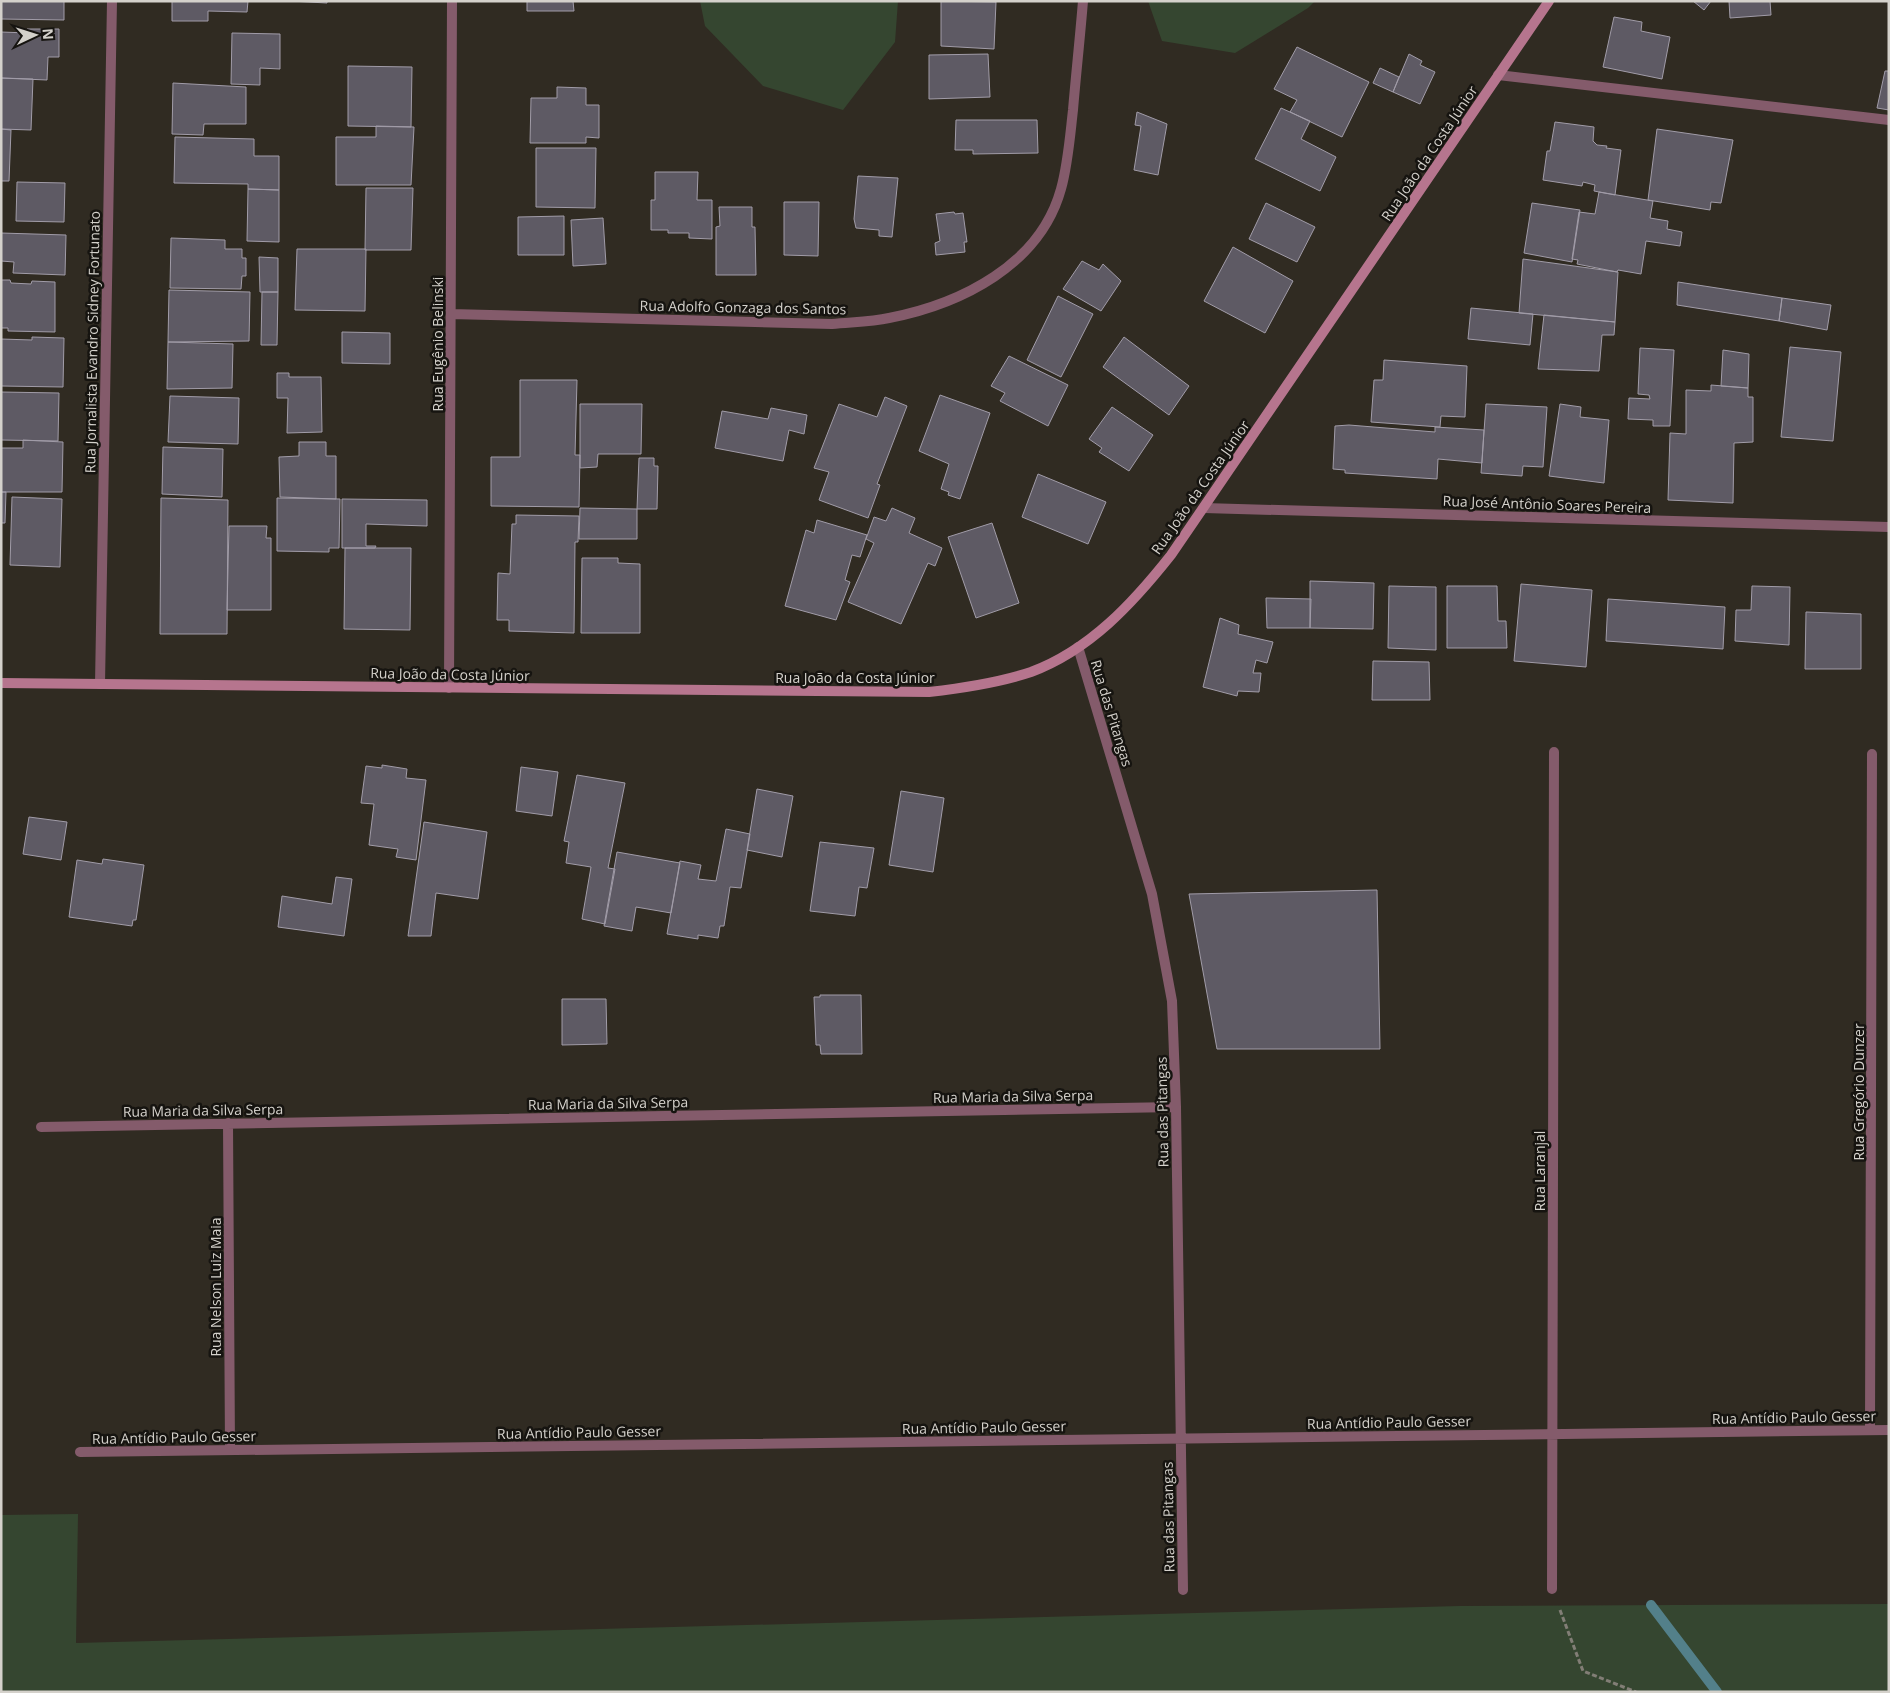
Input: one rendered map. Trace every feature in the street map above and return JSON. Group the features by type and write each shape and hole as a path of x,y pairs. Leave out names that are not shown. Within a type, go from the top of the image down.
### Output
{"main road":[{"name":"Rua João da Costa Júnior","path":"1,683 929,692 981,685 1032,671 1078,647 1107,626 1139,595 1204,508 1549,1"}],"street":[{"name":"Rua Jornalista Evandro Sidney Fortunato","path":"100,684 112,1"},
{"name":"Rua Eugênio Belinski","path":"449,688 452,1"},
{"name":"Rua Adolfo Gonzaga dos Santos","path":"451,314 832,324 888,319 931,307 970,292 1005,270 1040,236 1061,190 1069,146 1084,1"},
{"path":"1498,76 1889,120"},
{"name":"Rua José Antônio Soares Pereira","path":"1204,508 1889,527"},
{"name":"Rua das Pitangas","path":"1078,647 1152,894 1162,939 1172,1001 1176,1107 1183,1590"},
{"name":"Rua Laranjal","path":"1552,1589 1554,752"},
{"name":"Rua Gregório Dunzer","path":"1870,1430 1872,754"},
{"name":"Rua Maria da Silva Serpa","path":"41,1127 1176,1107"},
{"name":"Rua Nelson Luiz Maia","path":"228,1123 230,1450"},
{"name":"Rua Antídio Paulo Gesser","path":"80,1452 1889,1430"}],"path":[{"path":"1552,1589 1583,1670 1636,1692"}],"green space":[{"path":"700,1 898,1 895,42 843,110 763,86 705,26"},
{"path":"1148,1 1315,1 1308,8 1235,53 1162,41"},
{"path":"78,1514 76,1643 1460,1606 1889,1604 1889,1692 1,1692 1,1515"}],"building":[{"path":"1,1 64,1 64,20 1,19"},
{"path":"172,1 248,1 247,12 208,11 208,21 172,21"},
{"path":"290,1 327,1 327,3"},
{"path":"527,1 573,1 574,11 527,11"},
{"path":"941,1 996,2 994,49 941,46"},
{"path":"1693,1 1711,1 1704,10"},
{"path":"1729,1 1770,1 1771,15 1730,18"},
{"path":"1614,17 1642,22 1641,31 1670,37 1662,79 1603,67"},
{"path":"27,29 59,29 59,57 48,57 47,80 1,78 1,32 28,33"},
{"path":"232,33 280,34 280,69 260,68 260,85 231,84"},
{"path":"1297,47 1369,82 1342,137 1290,112 1297,100 1274,89"},
{"path":"988,54 990,97 929,99 929,55"},
{"path":"1409,54 1422,61 1420,65 1435,72 1420,104 1393,92"},
{"path":"348,66 412,67 411,127 348,126"},
{"path":"1380,68 1399,77 1393,92 1373,83"},
{"path":"1885,71 1889,71 1889,110 1877,108"},
{"path":"1,78 33,79 31,130 1,129"},
{"path":"173,83 246,87 246,124 204,124 203,135 172,134"},
{"path":"557,87 586,88 586,105 599,105 599,138 586,137 586,143 530,143 531,98 557,98"},
{"path":"1281,108 1310,121 1301,139 1336,157 1320,191 1255,159"},
{"path":"1137,112 1167,124 1158,175 1134,170 1141,126 1135,125"},
{"path":"956,120 1037,120 1038,153 973,154 973,150 955,150"},
{"path":"1555,122 1594,127 1593,141 1597,145 1621,150 1615,195 1594,191 1595,185 1583,182 1582,186 1543,180 1547,151 1550,151"},
{"path":"376,126 414,127 411,185 336,185 336,137 376,137"},
{"path":"1,129 11,130 9,181 1,181"},
{"path":"1657,129 1733,140 1721,203 1711,202 1710,210 1648,200"},
{"path":"175,137 254,139 254,156 279,156 279,190 248,189 248,184 174,183"},
{"path":"536,148 596,148 595,208 536,207"},
{"path":"655,172 698,172 697,200 712,200 712,239 689,238 689,233 668,233 668,230 651,230 651,200 655,200"},
{"path":"858,176 898,178 892,237 879,236 879,230 856,228 854,219"},
{"path":"17,182 65,183 64,222 16,221"},
{"path":"366,188 413,188 411,250 365,250"},
{"path":"248,189 279,190 279,242 247,241"},
{"path":"1599,192 1653,201 1650,218 1668,221 1667,229 1682,232 1680,246 1646,241 1641,274 1618,270 1617,272 1577,264 1578,260 1572,259 1579,212 1595,214"},
{"path":"784,202 819,202 818,256 784,255"},
{"path":"1266,203 1315,227 1297,262 1249,239"},
{"path":"1532,203 1580,210 1572,262 1524,253"},
{"path":"719,207 752,207 752,227 755,227 756,275 716,275 716,227 720,226"},
{"path":"954,212 955,214 963,213 967,242 964,242 965,252 936,255 935,243 940,241 936,214"},
{"path":"564,216 564,255 518,255 518,217"},
{"path":"603,218 606,264 573,266 571,220"},
{"path":"1,233 66,235 65,275 13,273 14,262 1,261"},
{"path":"171,238 225,240 225,249 242,249 242,258 246,258 246,276 242,276 241,289 170,288"},
{"path":"1233,247 1293,281 1265,333 1204,301"},
{"path":"297,249 366,249 365,311 295,310"},
{"path":"259,257 278,258 278,292 260,292"},
{"path":"1523,259 1618,272 1615,322 1519,313"},
{"path":"1082,261 1099,270 1103,264 1121,281 1101,311 1063,289"},
{"path":"1,280 10,280 11,283 31,284 32,281 55,282 55,332 8,331 8,328 1,328"},
{"path":"1678,282 1782,298 1779,321 1677,305"},
{"path":"169,290 250,292 249,341 168,342"},
{"path":"262,292 278,292 277,345 261,345"},
{"path":"1058,296 1093,314 1061,377 1027,360"},
{"path":"1782,298 1831,305 1827,330 1779,321"},
{"path":"1471,308 1533,314 1530,345 1468,339"},
{"path":"1544,315 1615,322 1614,335 1602,335 1599,371 1538,369"},
{"path":"342,332 390,333 390,364 342,363"},
{"path":"32,337 64,338 63,387 1,386 1,339 32,340"},
{"path":"1124,337 1189,386 1169,415 1103,367"},
{"path":"168,342 233,344 232,388 167,389"},
{"path":"1790,347 1841,352 1833,441 1781,437"},
{"path":"1640,348 1674,350 1670,426 1653,426 1653,420 1628,419 1629,398 1650,399 1649,395 1638,394"},
{"path":"1723,350 1749,354 1748,388 1721,386"},
{"path":"1009,356 1068,385 1048,426 1000,401 1005,393 991,386"},
{"path":"1384,360 1467,366 1465,417 1441,416 1440,427 1371,422 1374,380 1383,380"},
{"path":"277,373 289,373 289,377 321,377 322,432 287,433 288,398 277,398"},
{"path":"520,380 577,380 575,455 580,455 579,507 491,506 491,457 520,457"},
{"path":"1711,385 1748,388 1748,397 1753,397 1753,442 1734,443 1733,503 1668,500 1670,433 1686,434 1686,390 1711,391"},
{"path":"1,392 59,393 58,441 1,440"},
{"path":"940,395 990,413 960,499 948,495 949,492 941,489 949,464 919,451"},
{"path":"170,396 239,398 238,444 168,442"},
{"path":"885,397 907,406 877,484 880,485 868,518 819,500 829,472 814,468 839,404 877,417"},
{"path":"580,404 642,404 641,454 598,454 597,467 580,468"},
{"path":"1486,404 1547,407 1543,467 1523,466 1522,476 1481,473"},
{"path":"1560,404 1581,407 1580,417 1609,420 1604,483 1549,476"},
{"path":"1112,407 1153,435 1129,471 1099,452 1102,448 1089,439"},
{"path":"771,408 807,415 804,434 789,430 783,461 715,448 722,411 768,419"},
{"path":"1349,425 1435,432 1435,427 1484,430 1482,463 1438,459 1437,479 1345,473 1345,470 1333,469 1335,426"},
{"path":"23,440 63,442 62,492 1,492 1,448 23,448"},
{"path":"299,442 326,442 326,456 336,456 336,499 280,497 279,457 299,456"},
{"path":"163,447 223,449 222,497 162,494"},
{"path":"639,458 654,458 654,466 658,466 657,509 637,509"},
{"path":"1038,474 1106,502 1088,544 1022,517"},
{"path":"1,492 6,492 5,523 1,523"},
{"path":"12,497 62,499 60,567 10,565"},
{"path":"161,498 228,500 227,634 160,634"},
{"path":"277,498 340,499 339,548 329,548 329,552 277,551"},
{"path":"342,499 427,500 427,526 366,524 366,546 376,546 375,548 342,548"},
{"path":"580,508 637,509 637,539 579,539"},
{"path":"892,508 915,518 909,533 942,548 935,566 928,563 901,624 848,602 874,543 866,539 874,517 886,521"},
{"path":"516,515 579,516 578,542 575,542 574,633 509,631 509,620 497,620 498,573 510,574 512,524 516,524"},
{"path":"817,520 867,535 860,557 852,555 845,580 850,582 836,620 785,606 806,530 814,533"},
{"path":"992,523 1019,603 976,618 948,537"},
{"path":"229,526 267,526 266,538 271,538 271,610 227,610"},
{"path":"345,548 411,548 410,630 344,629"},
{"path":"582,558 618,558 618,563 640,564 640,633 581,633"},
{"path":"1310,581 1374,583 1373,629 1310,628"},
{"path":"1521,584 1592,590 1586,667 1514,661"},
{"path":"1389,586 1436,587 1436,650 1388,648"},
{"path":"1447,586 1497,586 1498,621 1506,621 1507,648 1447,648"},
{"path":"1752,586 1790,587 1789,645 1735,641 1736,610 1751,610"},
{"path":"1266,598 1311,599 1310,628 1267,628"},
{"path":"1608,599 1725,607 1723,649 1606,641"},
{"path":"1806,612 1861,614 1861,669 1805,669"},
{"path":"1220,618 1239,625 1238,634 1273,642 1267,663 1256,660 1253,673 1261,673 1259,692 1238,691 1237,696 1203,687"},
{"path":"1373,661 1429,662 1430,700 1372,700"},
{"path":"382,765 407,769 406,778 426,780 416,860 396,857 398,849 369,845 374,804 361,803 366,766 382,768"},
{"path":"521,767 558,772 552,816 516,811"},
{"path":"577,775 625,783 608,868 615,869 605,924 582,919 591,867 566,863 569,842 564,841"},
{"path":"757,789 793,796 782,857 747,850"},
{"path":"901,791 944,798 933,872 889,865"},
{"path":"29,817 67,822 61,860 23,854"},
{"path":"424,822 487,832 478,899 436,893 431,936 408,936"},
{"path":"726,829 750,834 741,888 730,887 724,926 720,926 718,938 698,935 698,939 667,934 680,861 701,865 698,879 716,881"},
{"path":"820,842 874,848 867,888 859,887 855,916 810,911"},
{"path":"617,852 680,863 671,913 636,907 632,931 604,926"},
{"path":"103,859 144,865 136,920 133,920 132,926 69,917 77,860 102,864"},
{"path":"336,877 352,879 344,936 278,927 282,896 332,904"},
{"path":"1377,890 1380,1049 1217,1049 1189,894"},
{"path":"820,995 861,995 862,1054 821,1054 820,1045 816,1045 814,997 820,997"},
{"path":"562,999 606,999 607,1044 562,1045"}],"waterway":[{"path":"1651,1605 1717,1692"}]}
